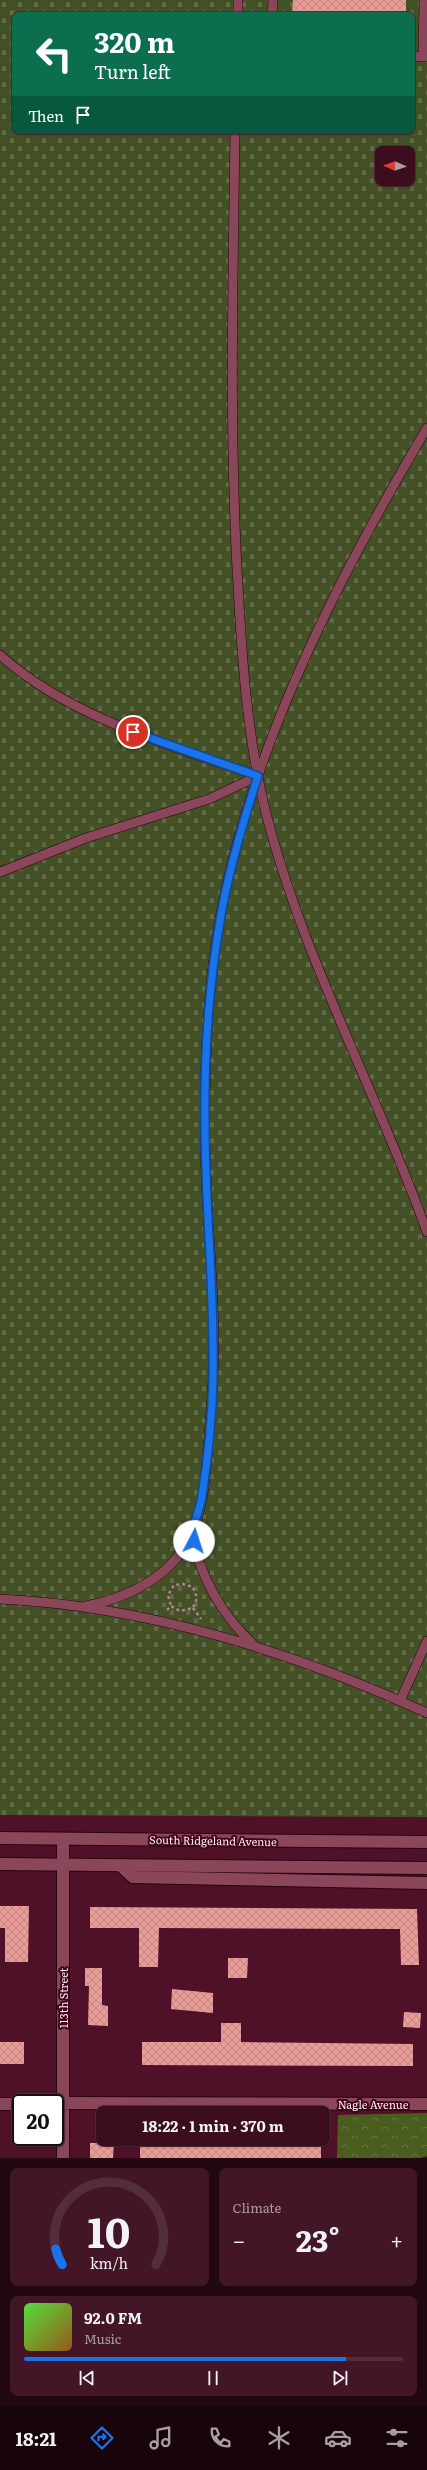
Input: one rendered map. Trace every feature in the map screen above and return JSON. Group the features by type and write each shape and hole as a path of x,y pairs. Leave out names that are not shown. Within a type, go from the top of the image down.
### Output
{"street":[{"name":"South Ridgeland Avenue","path":"0,1838 427,1842"},
{"name":"113th Street","path":"59,2094 63,1839"},
{"path":"0,1864 427,1868"},
{"path":"120,1865 133,1877 427,1883"},
{"name":"Nagle Avenue","path":"64,2103 427,2104"},
{"path":"0,2104 12,2104"},
{"name":"113th Street","path":"62,2146 63,2158"}],"lane":[{"path":"238,0 238,12"},
{"path":"272,12 273,0"},
{"path":"424,0 425,56"},
{"path":"235,134 232,339 234,528 245,677 258,776 269,823 305,936 403,1168 427,1232"},
{"path":"86,1606 126,1595 162,1572 179,1554 192,1533 202,1499 213,1383 214,1337 205,1123 206,1068 214,962 221,913 232,863 258,776 306,656 396,479 427,428"},
{"path":"0,655 12,666 39,683 99,717 146,737 258,776"},
{"path":"0,872 86,838 209,799 258,776"},
{"path":"192,1533 199,1561 213,1592 241,1634 258,1648"},
{"path":"0,1599 86,1606 154,1620 258,1648 400,1701 427,1713"},
{"path":"400,1701 427,1641"}],"path":[{"path":"183,1584 193,1587 197,1598 193,1608 180,1611 171,1606 168,1595 174,1585 183,1584"},
{"path":"154,1620 171,1606"}],"green space":[{"path":"0,0 427,0 427,1817 0,1815"},
{"path":"427,2113 427,2156 420,2158 337,2158 338,2115"}],"building":[{"path":"293,0 406,0 406,12 292,12"},
{"path":"0,1906 29,1906 28,1962 5,1962 5,1928 0,1928"},
{"path":"90,1907 417,1909 419,1965 401,1965 400,1929 159,1928 158,1967 139,1967 139,1928 90,1928"},
{"path":"228,1958 248,1958 247,1978 228,1978"},
{"path":"85,1968 102,1968 102,2005 108,2006 108,2026 88,2025 89,1986 85,1986"},
{"path":"172,1989 213,1993 213,2013 171,2009"},
{"path":"404,2012 421,2013 420,2028 403,2027"},
{"path":"221,2023 241,2023 241,2042 413,2044 413,2066 142,2065 142,2042 221,2042"},
{"path":"0,2042 24,2042 24,2064 0,2064"},
{"path":"90,2143 96,2143 96,2146 114,2146 113,2158 90,2158"},
{"path":"140,2146 321,2146 321,2158 140,2158"}],"route":[{"path":"133,732 179,750 258,776 232,863 221,913 214,962 209,1018 205,1123 206,1176 214,1337 213,1383 206,1469 202,1499 192,1533 194,1541"}]}
